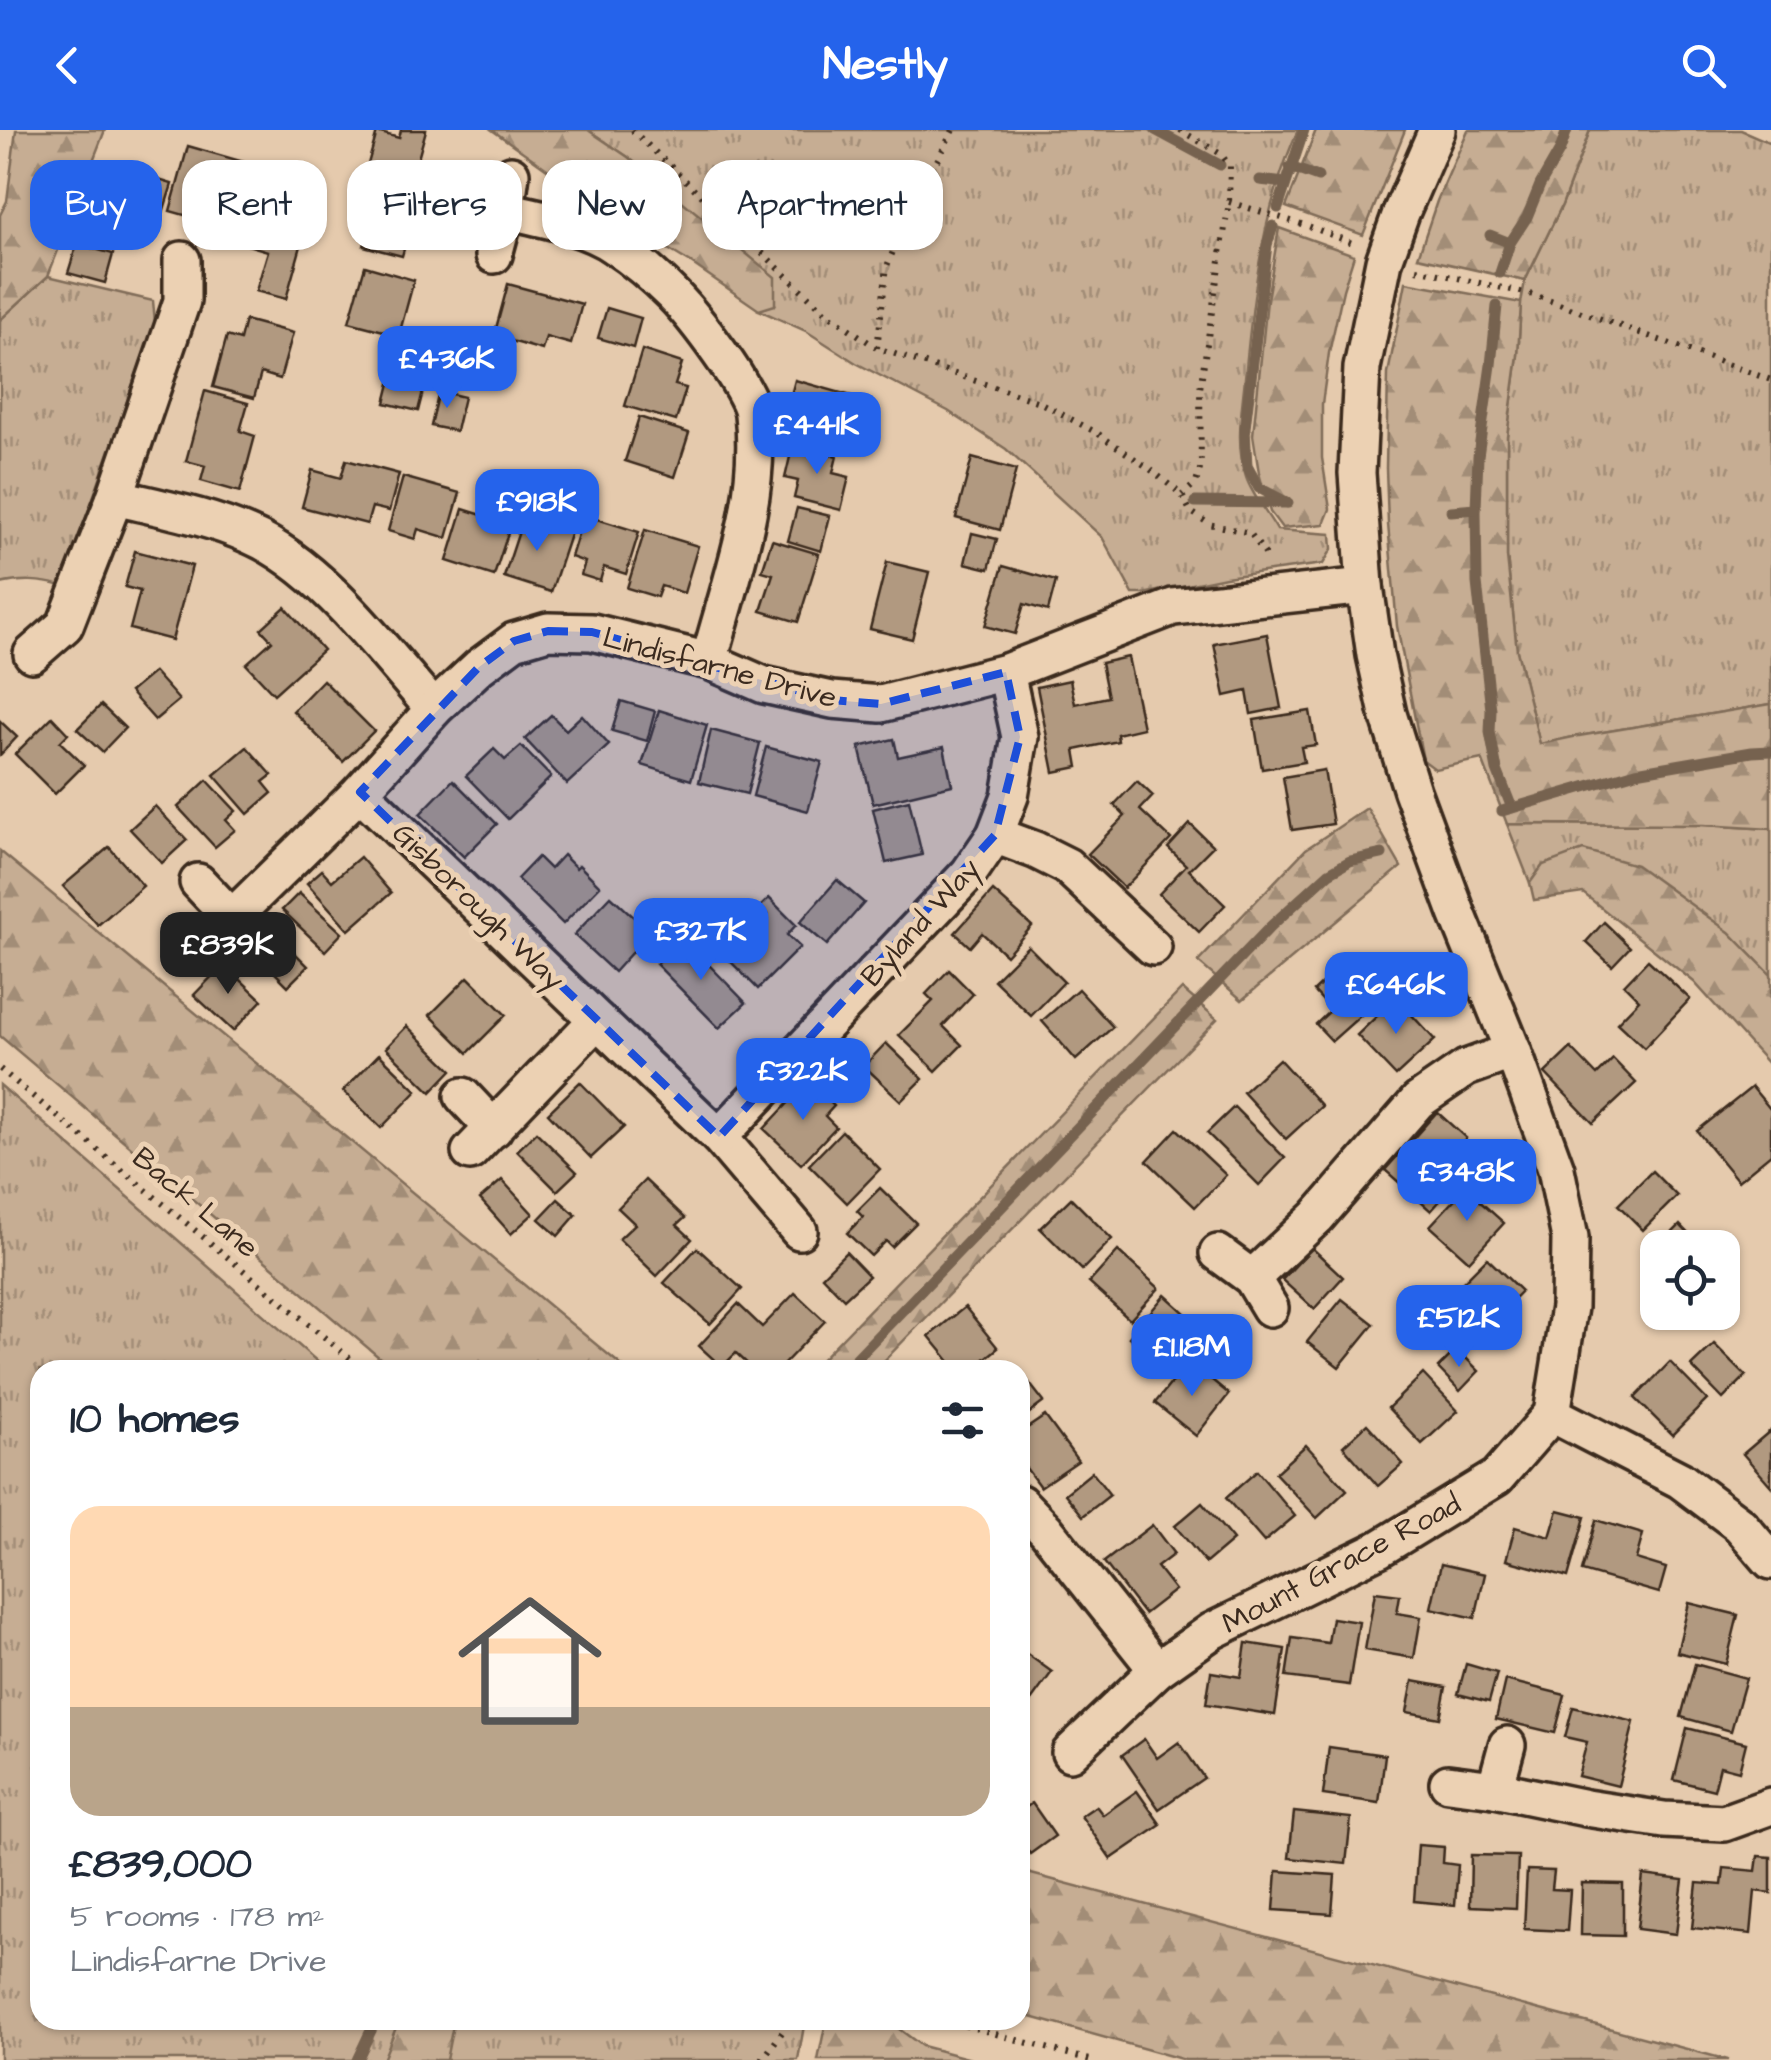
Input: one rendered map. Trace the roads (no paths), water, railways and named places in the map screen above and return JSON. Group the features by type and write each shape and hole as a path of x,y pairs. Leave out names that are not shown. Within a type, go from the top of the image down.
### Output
{"street":[{"path":"1438,130 1384,262 1362,368 1357,472 1365,586 1388,714 1412,791 1514,1051 1556,1170 1570,1238 1569,1307 1552,1414 1680,1480 1740,1526 1771,1561"},
{"path":"522,214 561,223 612,244 674,295 727,363 753,409 755,460 748,514 709,661"},
{"path":"494,255 495,250"},
{"path":"32,654 71,635 182,301 182,260"},
{"path":"182,301 206,330"},
{"path":"115,497 203,518 253,536 292,559 323,584 434,708"},
{"name":"Lindisfarne Drive","path":"205,944 360,792 434,708 514,641 548,631 592,632 709,661 764,685 832,700 881,704 1006,672 1173,608 1365,586"},
{"name":"Byland Way","path":"719,1137 968,873 995,836 1010,796 1020,737 1006,672"},
{"name":"Gisborough Way","path":"360,792 719,1137 799,1231"},
{"name":"Byland Way","path":"995,836 1066,866 1098,894 1135,940"},
{"path":"198,882 231,916"},
{"path":"463,1096 482,1141 597,1020"},
{"path":"1252,1278 1317,1217 1418,1101 1466,1068 1514,1051"},
{"path":"1218,1253 1252,1278 1270,1308"},
{"name":"Mount Grace Road","path":"1070,1754 1158,1670 1212,1631 1379,1549 1497,1477 1552,1414"},
{"path":"1030,1513 1158,1670"},
{"path":"1495,1789 1507,1745"},
{"path":"1448,1783 1664,1820 1724,1823 1771,1806"}],"waterway":[{"path":"1155,130 1220,165"},
{"path":"1278,208 1304,130"},
{"path":"1500,273 1510,243 1527,217 1567,130"},
{"path":"1290,167 1318,177"},
{"path":"1260,180 1285,183"},
{"path":"1273,226 1267,245 1245,428 1247,466 1259,488 1288,503"},
{"path":"1490,235 1510,243"},
{"path":"1497,306 1478,456 1477,583 1490,732 1497,770 1512,808"},
{"path":"1195,502 1286,503"},
{"path":"1451,511 1476,509"},
{"path":"1502,811 1636,772 1771,751"},
{"path":"855,1360 1271,926 1329,873 1350,861 1382,854"},
{"path":"357,2060 371,2030"}]}
